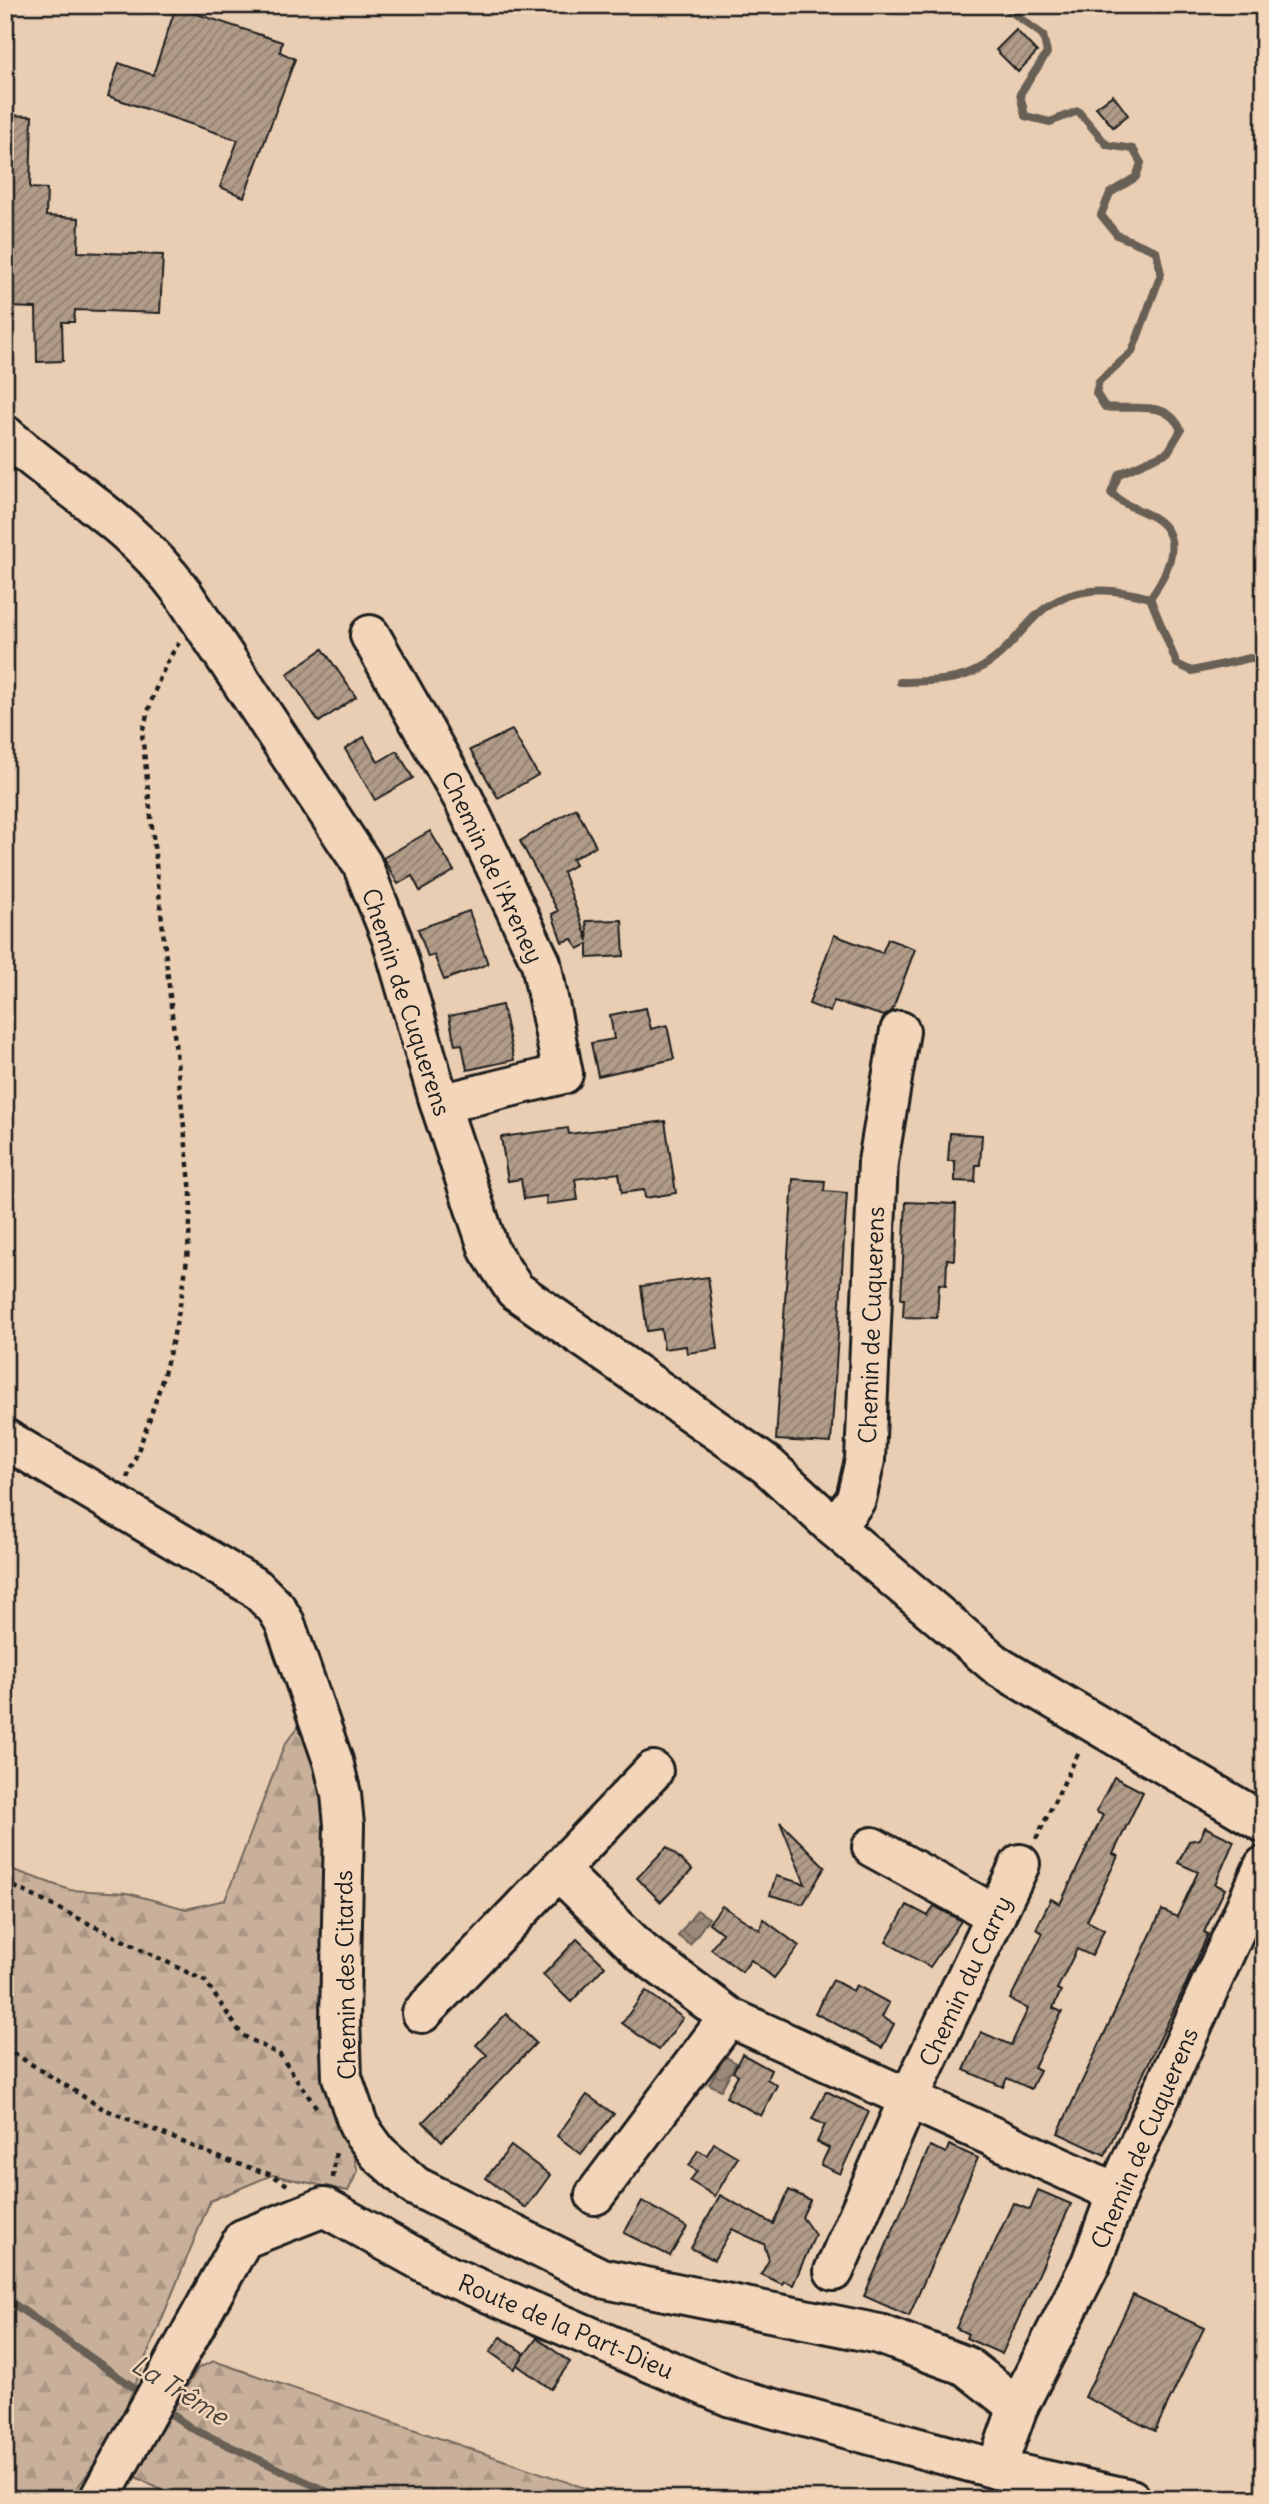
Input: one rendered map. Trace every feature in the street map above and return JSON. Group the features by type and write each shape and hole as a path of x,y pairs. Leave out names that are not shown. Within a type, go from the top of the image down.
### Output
{"street":[{"name":"Chemin de Cuquerens","path":"5,435 107,512 151,552 198,616 362,864 392,939 440,1104 489,1250 515,1290 768,1466 835,1528 999,1667 1264,1823"},
{"name":"Chemin de l'Areney","path":"370,635 464,800 541,963 563,1074 440,1104"},
{"name":"Chemin de Cuquerens","path":"835,1528 856,1499 865,1460 878,1162 900,1031"},
{"name":"Chemin des Citards","path":"5,1439 256,1588 276,1608 294,1645 341,1794 344,1825 340,2020 342,2077 359,2127 378,2153 415,2186 601,2278 879,2334 966,2366 1018,2407"},
{"path":"422,2013 653,1771"},
{"path":"872,1847 996,1915"},
{"name":"Chemin du Carry","path":"834,2271 909,2098 1020,1864"},
{"name":"Chemin de Cuquerens","path":"1018,2407 1091,2263 1117,2193 1264,1866"},
{"path":"559,1871 643,1953 729,2017 1117,2193"},
{"path":"595,2195 729,2017"},
{"path":"99,2499 131,2447 243,2239 324,2207"},
{"name":"Route de la Part-Dieu","path":"324,2207 447,2275 731,2397 996,2469 1131,2499"},
{"path":"996,2469 1018,2407"}],"path":[{"path":"105,1499 125,1482 147,1429 175,1337 191,1246 191,1193 142,733 153,694 168,658 198,616"},
{"path":"1020,1864 1043,1829 1093,1722"},
{"path":"5,1882 205,1981 242,2035 280,2055 324,2120"},
{"path":"5,2048 102,2108 223,2159 272,2175 324,2207 336,2167 336,2138"}],"green space":[{"path":"306,1717 328,1809 327,2065 358,2171 348,2191 272,2175 210,2201 113,2439 69,2499 5,2499 5,1867 70,1890 127,1893 186,1909 225,1900 285,1744"},
{"path":"214,2361 617,2499 178,2499 134,2476 198,2368"}],"water":[{"path":"697,1910 709,1918 690,1945 678,1936"},
{"path":"725,2056 736,2063 721,2090 709,2084"}],"building":[{"path":"176,7 282,42 280,52 295,59 244,197 220,187 238,140 108,96 119,63 153,75"},
{"path":"1016,30 1037,52 1018,72 996,50"},
{"path":"1113,95 1128,115 1113,127 1096,107"},
{"path":"5,115 32,116 30,188 47,189 46,216 79,218 78,252 163,255 160,313 75,310 74,322 62,322 63,361 37,362 36,308 5,307"},
{"path":"323,649 356,697 319,722 287,674"},
{"path":"512,730 538,775 498,798 470,750"},
{"path":"364,737 378,762 397,751 413,778 375,800 345,749"},
{"path":"576,808 596,846 572,859 575,865 563,872 588,941 586,921 622,920 624,956 588,958 588,944 578,949 572,939 562,942 552,914 558,911 520,841"},
{"path":"430,831 454,871 420,891 412,876 398,884 383,858"},
{"path":"469,911 488,964 444,980 434,955 428,957 418,929"},
{"path":"834,935 882,953 888,939 915,949 892,1011 884,1016 834,1001 830,1012 809,1004"},
{"path":"502,1005 514,1060 467,1070 462,1044 455,1045 449,1016"},
{"path":"646,1008 651,1029 667,1025 674,1059 598,1076 591,1043 614,1039 610,1015"},
{"path":"665,1121 676,1193 645,1198 644,1190 622,1193 619,1173 575,1179 578,1200 547,1204 546,1196 524,1199 521,1179 508,1181 501,1137 568,1128 569,1134"},
{"path":"950,1133 982,1135 980,1165 976,1165 975,1182 955,1181 955,1161 948,1161"},
{"path":"793,1179 825,1181 824,1191 847,1193 831,1443 776,1440"},
{"path":"906,1202 956,1204 954,1260 947,1259 946,1285 939,1284 937,1318 903,1317 904,1299 901,1299"},
{"path":"708,1277 718,1349 687,1353 686,1346 664,1349 661,1329 647,1331 641,1286"},
{"path":"1114,1777 1143,1792 1113,1854 1118,1856 1087,1921 1104,1930 1092,1956 1077,1949 1057,1989 1061,1991 1053,2008 1062,2012 1034,2067 1040,2070 1031,2089 1007,2078 1003,2087 964,2070 981,2032 1011,2045 1028,2009 1010,1999 1043,1933 1036,1929 1051,1899 1060,1904 1103,1815 1096,1812"},
{"path":"780,1822 825,1867 803,1904 770,1895 776,1876 805,1884"},
{"path":"1205,1827 1234,1841 1215,1884 1225,1889 1204,1932 1208,1934 1186,1984 1105,2155 1058,2133 1162,1910 1177,1917 1198,1872 1178,1863 1189,1841 1200,1839"},
{"path":"667,1847 692,1870 661,1902 637,1878"},
{"path":"907,1905 928,1916 934,1906 961,1921 930,1967 886,1942"},
{"path":"722,1906 760,1930 763,1919 799,1946 774,1978 751,1960 742,1972 711,1949 722,1933 709,1923"},
{"path":"577,1939 605,1966 571,2002 543,1975"},
{"path":"833,1980 853,1991 856,1985 889,2003 882,2017 894,2024 882,2048 815,2013"},
{"path":"646,1991 683,2018 659,2050 622,2023"},
{"path":"506,2014 536,2043 442,2141 423,2122 487,2055 476,2045"},
{"path":"742,2054 771,2070 767,2079 777,2085 761,2116 726,2097 738,2075 733,2072"},
{"path":"826,2091 869,2112 840,2174 821,2165 829,2148 817,2142 825,2125 812,2119"},
{"path":"587,2095 614,2114 581,2154 557,2136"},
{"path":"714,2143 738,2157 715,2196 690,2181 697,2171 689,2166 698,2150 707,2155"},
{"path":"949,2145 978,2158 909,2316 864,2296 930,2146 946,2153"},
{"path":"511,2146 550,2175 526,2208 486,2178"},
{"path":"789,2190 810,2200 802,2217 815,2235 793,2285 784,2281 782,2284 761,2274 769,2260 764,2244 732,2229 714,2260 691,2248 720,2195 773,2224"},
{"path":"1038,2190 1071,2204 1002,2354 966,2338 968,2334 956,2328 1013,2203 1030,2210"},
{"path":"642,2201 687,2227 670,2256 624,2233"},
{"path":"1133,2295 1204,2328 1155,2431 1085,2397"},
{"path":"501,2337 525,2354 514,2369 490,2352"},
{"path":"537,2338 570,2362 551,2389 517,2365"}],"waterway":[{"path":"1002,5 1043,35 1047,53 1020,94 1025,116 1050,122 1078,111 1107,145 1133,149 1141,163 1136,177 1110,193 1101,215 1117,235 1156,251 1161,274 1132,352 1099,381 1096,393 1105,407 1149,408 1167,413 1181,430 1168,452 1119,474 1111,493 1127,505 1153,517 1163,525 1169,535 1171,556 1150,598"},
{"path":"900,682 940,680 970,674 996,658 1050,605 1077,593 1091,591 1121,592 1150,598 1177,664 1192,671 1250,658 1264,663"},
{"name":"La Trême","path":"5,2298 146,2396"},
{"name":"La Trême","path":"163,2408 191,2428 343,2499"}]}
